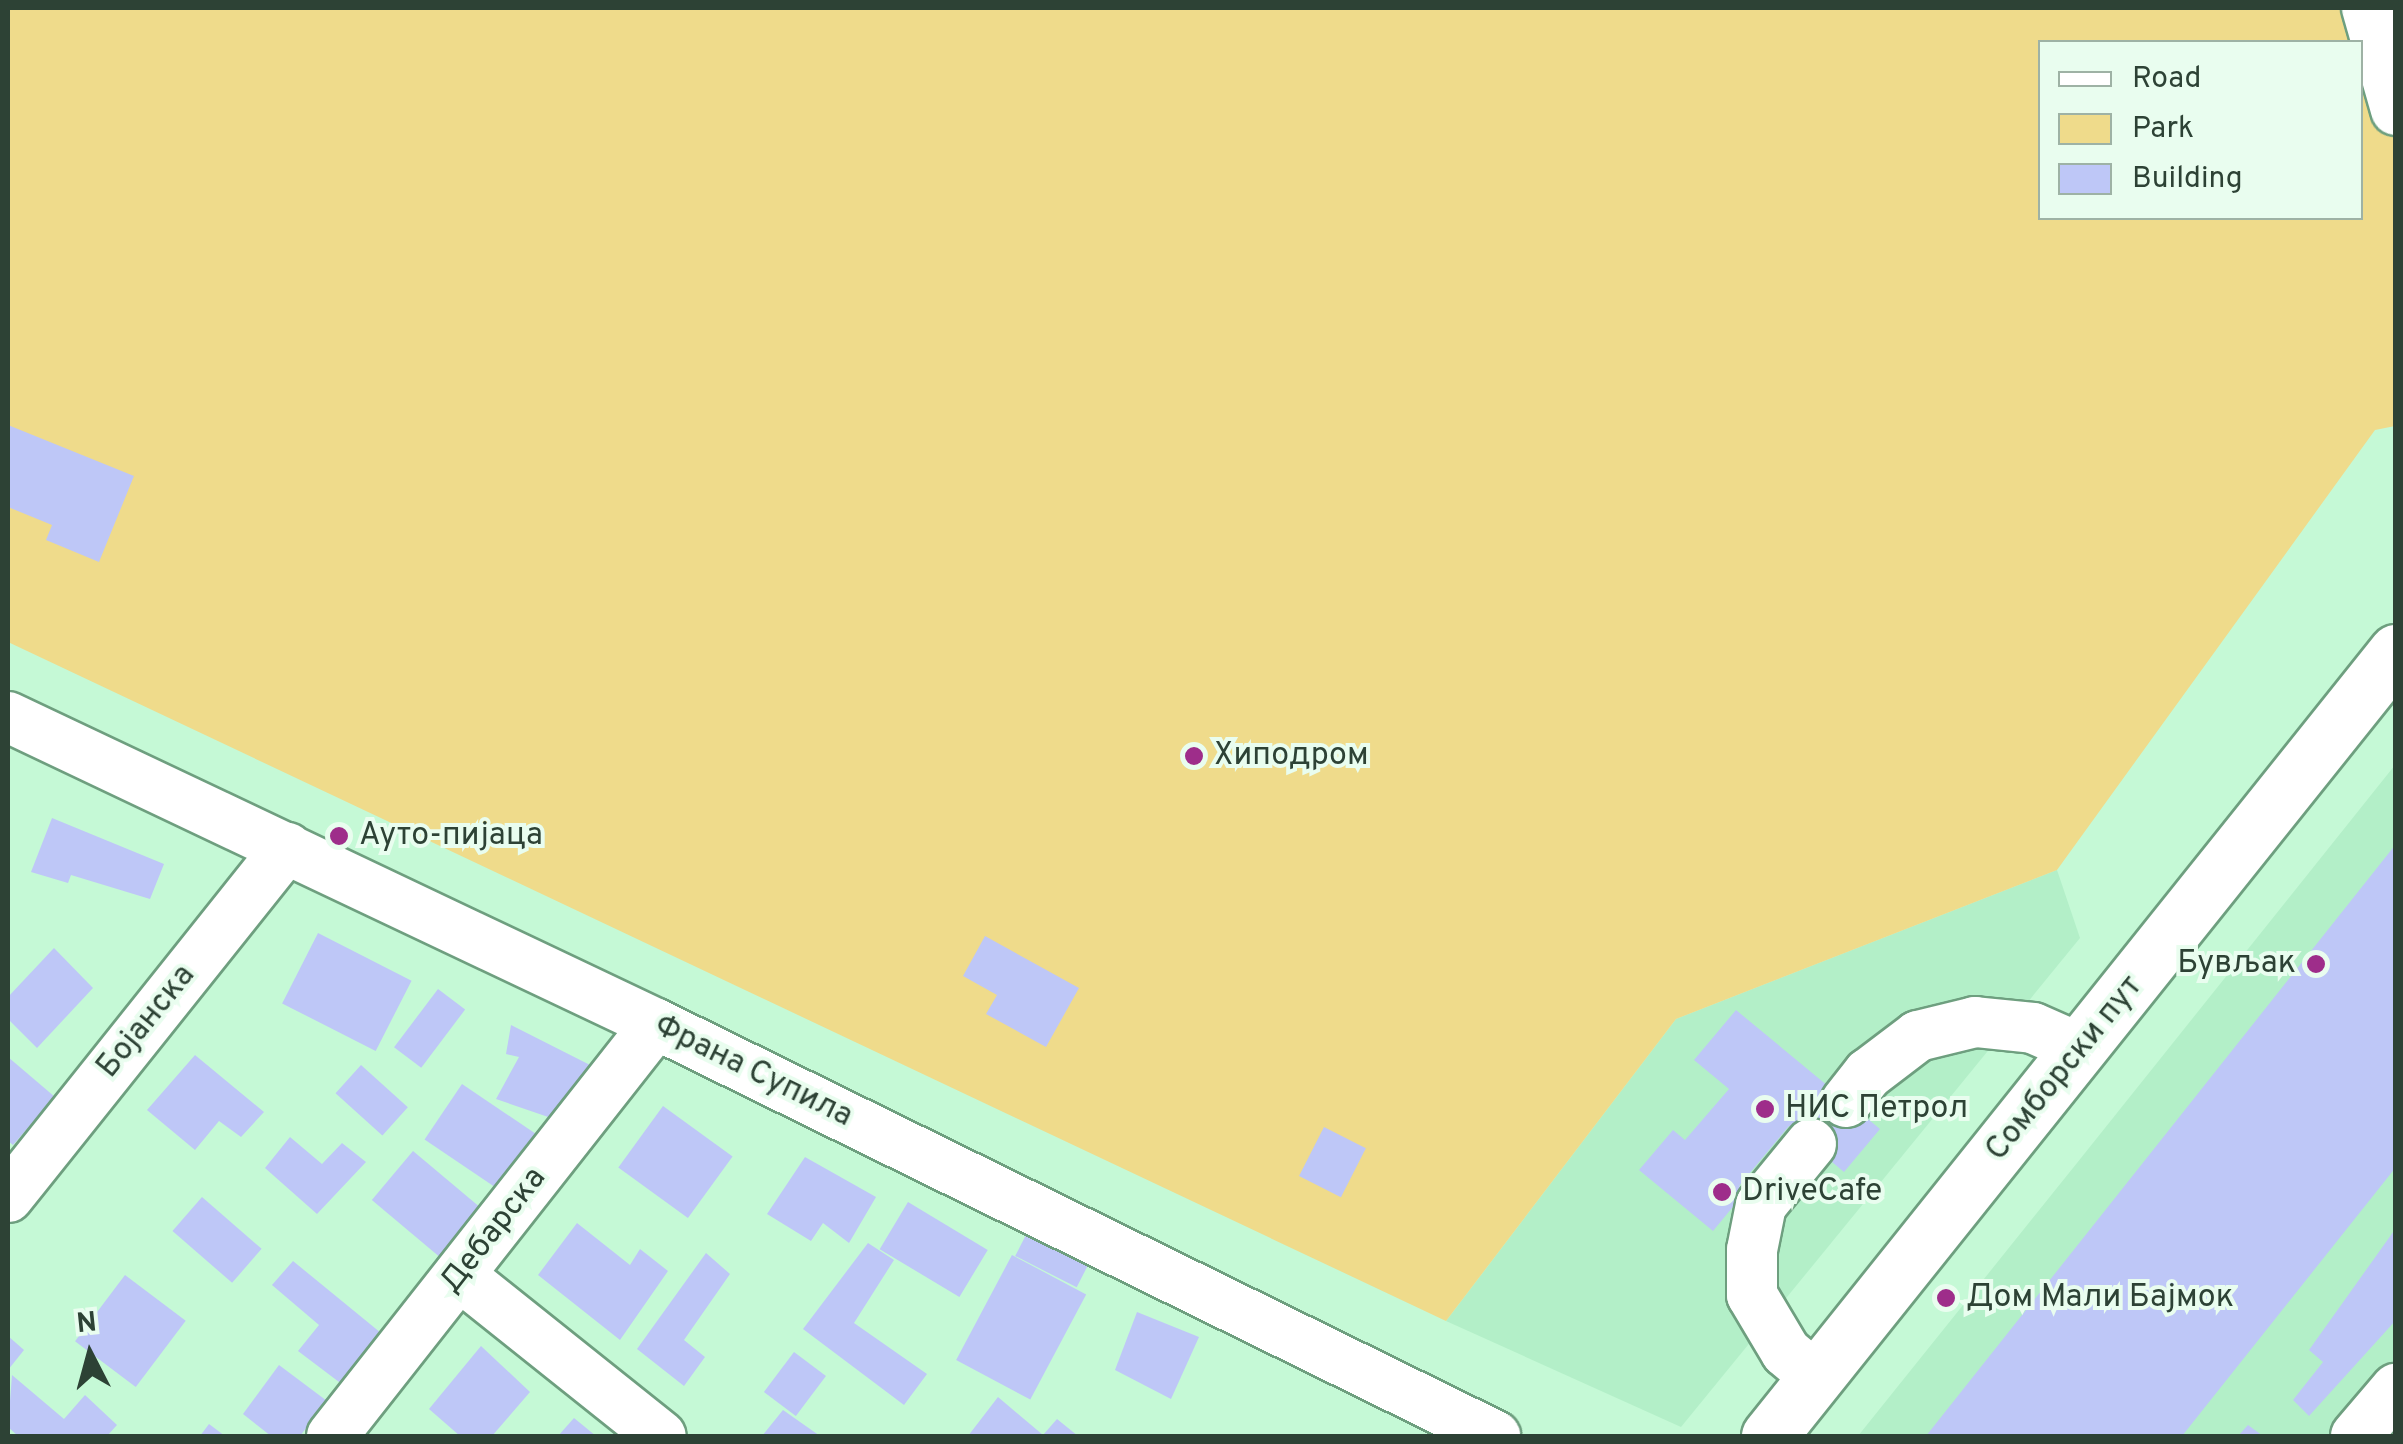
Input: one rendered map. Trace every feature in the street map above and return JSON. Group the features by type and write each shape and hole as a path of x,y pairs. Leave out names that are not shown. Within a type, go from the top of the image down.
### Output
{"main road":[{"name":"Сомборски пут","path":"1769,1436 2396,652"}],"street":[{"path":"2367,8 2396,110"},
{"name":"Франа Супила","path":"8,717 656,1024 1496,1436"},
{"name":"Бојанска","path":"8,1198 288,848"},
{"path":"1846,1102 1868,1074 1918,1036 1974,1022 2033,1028 2081,1049"},
{"name":"Дебарска","path":"332,1436 656,1024"},
{"path":"1811,1144 1761,1205 1752,1250 1752,1295 1786,1352 1816,1378"},
{"path":"459,1275 661,1436"},
{"path":"2356,1436 2396,1389"}],"shaded area":[{"name":"Бувљак","path":"2395,765 2395,1436 1858,1436 2077,1163"},
{"path":"2057,870 2080,938 1681,1427 1446,1321 1676,1019"}],"green space":[{"name":"Хиподром","path":"8,8 2395,8 2395,426 2375,430 2057,870 1676,1019 1446,1321 8,642"}],"building":[{"path":"8,425 134,476 99,562 46,540 52,525 8,507"},
{"path":"52,818 164,864 150,899 71,875 68,883 31,872"},
{"name":"Бувљак","path":"2396,844 2396,1167 2182,1436 1926,1436"},
{"path":"318,933 412,981 376,1051 282,1003"},
{"path":"985,936 1079,988 1046,1047 986,1014 997,995 963,976"},
{"path":"54,948 93,988 37,1048 8,1019 8,997"},
{"path":"438,989 465,1009 421,1068 394,1047"},
{"path":"1736,1010 1880,1129 1844,1172 1789,1126 1739,1186 1746,1191 1713,1231 1639,1170 1673,1130 1685,1140 1729,1089 1694,1060"},
{"path":"511,1025 594,1067 557,1120 496,1099 519,1057 506,1054"},
{"path":"195,1055 264,1112 241,1137 219,1121 195,1150 147,1110"},
{"path":"8,1057 55,1097 13,1145 8,1141"},
{"path":"361,1065 408,1107 382,1135 336,1093"},
{"path":"462,1084 538,1135 501,1191 425,1140"},
{"path":"663,1106 733,1157 688,1218 618,1167"},
{"path":"1324,1127 1366,1148 1341,1197 1299,1176"},
{"path":"290,1137 322,1164 342,1143 366,1162 317,1214 265,1168"},
{"path":"413,1151 481,1208 440,1257 372,1200"},
{"path":"805,1157 876,1197 849,1243 823,1223 811,1241 767,1214"},
{"path":"202,1197 262,1249 232,1283 172,1231"},
{"path":"908,1202 988,1250 959,1297 880,1249"},
{"path":"577,1223 630,1265 640,1249 668,1271 620,1340 538,1275"},
{"path":"1032,1223 1093,1254 1077,1287 1015,1256"},
{"path":"2396,1228 2396,1320 2309,1416 2293,1400 2323,1362 2309,1350"},
{"path":"868,1243 894,1260 854,1323 927,1374 904,1405 803,1329"},
{"path":"706,1253 730,1274 684,1340 705,1357 684,1386 637,1349"},
{"path":"1012,1255 1086,1294 1030,1400 956,1360"},
{"path":"293,1261 381,1333 343,1385 298,1351 319,1325 272,1285"},
{"path":"125,1275 186,1321 136,1387 75,1341"},
{"path":"1137,1312 1199,1337 1171,1399 1115,1370"},
{"path":"8,1336 24,1350 8,1370"},
{"path":"481,1346 530,1392 492,1436 460,1436 429,1409"},
{"path":"794,1352 826,1376 796,1416 764,1392"},
{"path":"279,1365 327,1401 300,1436 271,1436 243,1414"},
{"path":"12,1375 64,1419 85,1395 117,1425 107,1436 18,1436 8,1427"},
{"path":"998,1397 1043,1435 1057,1419 1078,1436 968,1436"},
{"path":"783,1410 820,1436 762,1436"},
{"path":"574,1418 596,1436 558,1436"},
{"path":"209,1424 225,1436 200,1436"},
{"path":"2248,1425 2263,1436 2238,1436"}],"place":[{"name":"Хиподром","path":"1194,756"},
{"name":"Ауто-пијаца","path":"339,836"},
{"name":"Бувљак","path":"2316,964"},
{"name":"НИС Петрол","path":"1765,1109"},
{"name":"DriveCafe","path":"1722,1192"},
{"name":"Дом Мали Бајмок","path":"1946,1298"}]}
